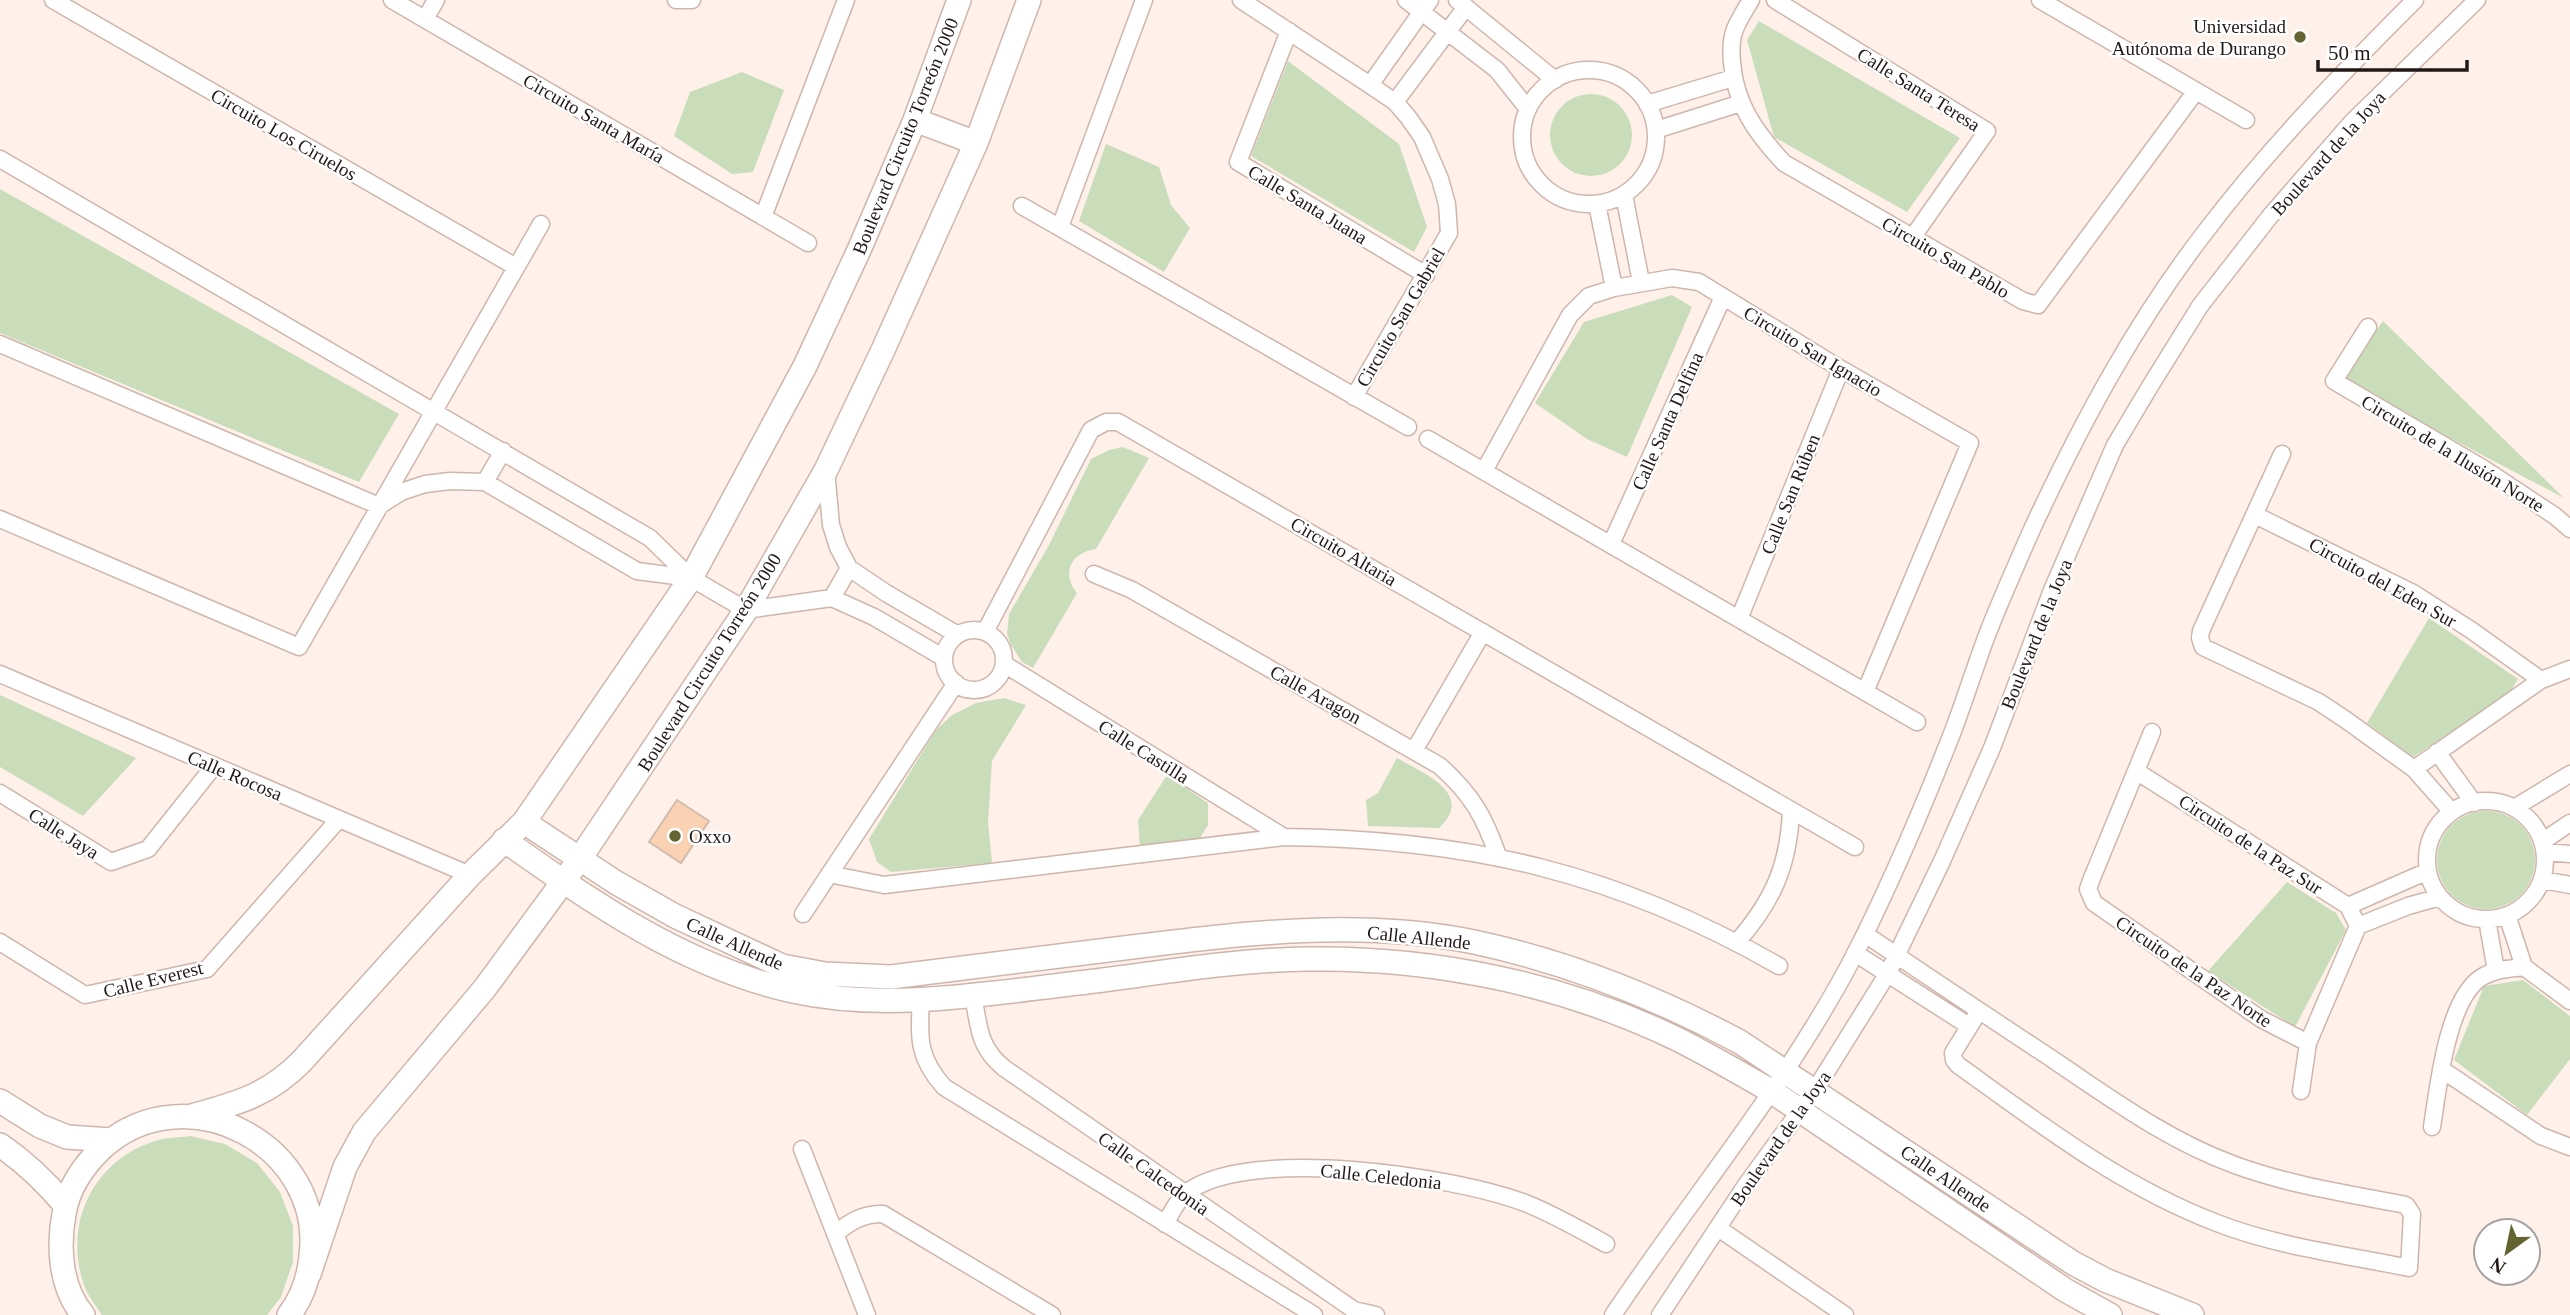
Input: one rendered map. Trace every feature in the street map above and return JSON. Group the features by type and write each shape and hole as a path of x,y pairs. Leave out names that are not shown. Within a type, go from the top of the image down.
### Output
{"street":[{"name":"Circuito Los Ciruelos","path":"53,0 516,267"},
{"name":"Circuito Santa María","path":"392,0 808,243"},
{"path":"425,19 436,0"},
{"path":"676,0 692,0"},
{"path":"763,217 846,0"},
{"name":"Boulevard Circuito Torreón 2000","path":"192,1116 261,1094 285,1079 470,875 524,822 691,578 805,366 915,120 960,0"},
{"name":"Boulevard Circuito Torreón 2000","path":"309,1274 345,1167 364,1132 485,988 579,860 746,610 826,470 976,144 1028,0"},
{"path":"1059,227 1144,0"},
{"name":"Circuito San Gabriel","path":"1241,0 1395,102 1422,137 1440,179 1447,204 1449,233 1354,397"},
{"path":"1406,0 1426,6 1448,32 1497,70 1528,108"},
{"name":"Circuito San Pablo","path":"1751,0 1733,31 1733,78 1748,120 1784,163 2023,301 2038,305 2196,91"},
{"name":"Calle Santa Teresa","path":"1775,0 1987,131 1912,238"},
{"path":"2040,0 2246,120"},
{"name":"Boulevard de la Joya","path":"1613,1315 1786,1071 1830,1002 1865,934 1953,730 1989,630 2034,526 2097,399 2128,345 2203,234 2247,178 2330,86 2415,0"},
{"name":"Boulevard de la Joya","path":"1660,1315 1815,1090 1888,973 1992,748 2052,590 2115,445 2149,388 2200,306 2271,215 2352,122 2477,0"},
{"path":"1395,102 1448,32 1462,3 1555,80"},
{"path":"1370,85 1426,6"},
{"name":"Calle Santa Juana","path":"1289,31 1238,162 1426,275"},
{"path":"1569,73 1606,73 1627,82 1647,104 1656,130 1656,143 1649,167 1634,187 1624,195 1597,204 1569,201 1544,187 1535,176 1525,157 1522,136 1528,108 1555,80 1569,73"},
{"path":"1647,104 1733,78"},
{"path":"1656,130 1741,103"},
{"path":"915,120 976,144"},
{"path":"0,159 650,538 691,578 746,610 832,598 895,629 944,658"},
{"path":"1624,195 1641,282"},
{"path":"1597,204 1614,288"},
{"name":"Circuito San Gabriel","path":"1022,206 1408,427"},
{"path":"0,519 299,647 541,224"},
{"name":"Circuito San Ignacio","path":"1484,471 1570,315 1589,296 1641,282 1672,278 1699,282 1841,369 1970,443 1865,692"},
{"name":"Calle Santa Delfina","path":"1611,544 1723,297"},
{"name":"Circuito de la Ilusión Norte","path":"2368,327 2333,381 2484,470 2555,516 2570,529"},
{"path":"0,344 380,506"},
{"name":"Calle San Rúben","path":"1739,619 1841,369"},
{"name":"Circuito Altaria","path":"985,632 1091,430 1106,422 1118,422 1856,847"},
{"path":"1427,439 1917,722"},
{"path":"485,482 503,451"},
{"path":"2282,454 2201,631 2203,647 2319,702 2414,769 2452,812"},
{"path":"826,470 831,526 849,568 958,635"},
{"path":"380,506 401,492 425,484 450,481 485,482 637,571 691,578"},
{"name":"Circuito del Eden Sur","path":"2255,515 2413,593 2541,680"},
{"path":"832,598 849,568"},
{"name":"Calle Aragon","path":"1094,574 1132,590 1415,749 1440,766 1462,786 1486,822 1498,856"},
{"path":"895,629 909,607"},
{"path":"975,630 985,632 1000,644 1004,664 1001,674 986,688 965,688 956,683 947,672 944,658 951,641 958,635 975,630"},
{"path":"1415,749 1482,632"},
{"name":"Calle Castilla","path":"1004,664 1284,837"},
{"path":"2414,769 2541,680 2570,669"},
{"name":"Calle Rocosa","path":"0,674 470,875"},
{"path":"803,914 956,683"},
{"path":"2136,771 2152,732"},
{"path":"2438,752 2474,803"},
{"name":"Calle Jaya","path":"0,793 111,862 148,849 214,766"},
{"name":"Circuito de la Paz Norte","path":"2136,771 2088,889 2094,903 2262,1019 2308,1043"},
{"name":"Circuito de la Paz Sur","path":"2136,771 2348,906"},
{"path":"2514,808 2570,774"},
{"path":"2474,803 2501,803 2514,808 2525,816 2544,846 2542,880 2531,899 2507,915 2487,919 2458,912 2441,897 2428,871 2429,845 2434,832 2452,812 2474,803"},
{"path":"1737,942 1772,894 1788,848 1791,810"},
{"name":"Calle Everest","path":"0,942 85,995 207,969 339,819"},
{"name":"Calle Allende","path":"524,822 579,860 675,916 782,966 825,974 891,977 1291,930 1381,931 1472,942 1556,962 1623,986 1693,1017 1740,1042 2073,1263 2115,1284 2192,1315"},
{"path":"2544,846 2570,823"},
{"path":"829,874 884,885 1284,837 1417,843 1498,856 1598,882 1685,916 1779,966"},
{"name":"Calle Allende","path":"503,840 609,912 675,948 736,974 792,991 835,998 868,1001 974,995 1235,963 1295,959 1378,961 1464,970 1542,989 1609,1010 1676,1039 1771,1091 2065,1290 2110,1315"},
{"path":"2544,846 2570,854"},
{"path":"2358,926 2348,906 2428,871"},
{"path":"2542,880 2570,885"},
{"path":"2301,1091 2308,1043 2358,926 2408,906 2441,897"},
{"path":"2507,915 2524,967 2570,1001"},
{"path":"2487,919 2496,971"},
{"path":"1865,934 2130,1111 2198,1149 2235,1165 2278,1178 2406,1205 2412,1214 2409,1268 2264,1237 2219,1224 2133,1184 2026,1115 1958,1065 1954,1053 1979,1011"},
{"path":"1855,953 1969,1026"},
{"path":"2432,1127 2441,1069 2455,1017 2469,990 2483,976 2524,967"},
{"name":"Calle Calcedonia","path":"974,995 979,1032 992,1059 1352,1313 1376,1315"},
{"name":"Calle Calcedonia","path":"921,999 921,1050 930,1069 944,1087 1314,1315"},
{"path":"2441,1069 2541,1136 2570,1147"},
{"path":"0,1101 40,1126 67,1137 111,1140"},
{"path":"80,1313 64,1277 59,1241 65,1205 75,1180 91,1158 111,1140 136,1126 164,1118 192,1116 224,1122 253,1136 278,1156 296,1181 309,1211 313,1242 309,1274 296,1306 289,1315"},
{"path":"0,1145 44,1180 65,1205"},
{"path":"802,1149 867,1315"},
{"name":"Calle Celedonia","path":"1184,1195 1200,1185 1236,1174 1301,1169 1379,1171 1447,1182 1524,1203 1569,1223 1606,1244"},
{"path":"1165,1224 1184,1195"},
{"path":"835,1234 856,1218 883,1214 1052,1315"},
{"path":"1718,1228 1845,1315"}],"green space":[{"path":"1759,21 1960,138 1907,212 1774,137 1747,40"},
{"path":"1288,61 1399,144 1427,227 1414,252 1251,156"},
{"path":"742,72 784,90 753,172 732,174 674,136 690,92"},
{"path":"1583,94 1599,94 1614,101 1625,112 1632,127 1629,151 1620,164 1599,176 1583,176 1568,169 1557,158 1550,143 1550,127 1557,112 1568,101"},
{"path":"1106,144 1159,167 1171,205 1190,228 1164,272 1079,221"},
{"path":"0,189 399,414 359,482 0,333"},
{"path":"1672,295 1692,307 1627,457 1587,439 1535,403 1584,322"},
{"path":"2383,321 2564,498 2340,380"},
{"path":"1123,447 1149,458 1096,549 1080,554 1071,565 1070,579 1077,593 1033,668 1022,662 1011,645 1007,634 1009,614 1049,545 1091,459 1109,450"},
{"path":"2429,618 2518,679 2509,694 2413,757 2367,723"},
{"path":"0,695 136,758 83,816 0,767"},
{"path":"1004,698 1026,705 992,761 988,822 992,863 891,872 877,862 869,839 936,730 952,715 976,703"},
{"path":"1397,758 1431,778 1449,795 1452,805 1449,816 1439,828 1368,826 1366,800 1378,793"},
{"path":"1167,775 1208,803 1208,825 1198,841 1140,848 1138,820"},
{"path":"2486,811 2505,815 2521,825 2531,841 2535,860 2531,879 2521,895 2505,905 2486,909 2467,905 2451,895 2441,879 2437,860 2441,841 2451,825 2467,815"},
{"path":"2287,882 2336,913 2346,930 2295,1027 2208,971"},
{"path":"2523,980 2570,1016 2570,1059 2527,1115 2454,1060 2484,986"},
{"path":"190,1136 225,1144 257,1163 280,1192 293,1226 293,1262 281,1297 267,1315 102,1315 84,1286 78,1260 77,1238 88,1197 99,1180 131,1151 156,1140"}],"building":[{"path":"677,800 709,821 681,863 649,842"}],"place":[{"name":"Universidad Autónoma de Durango","path":"2300,37"},
{"name":"Oxxo","path":"675,836"}]}
